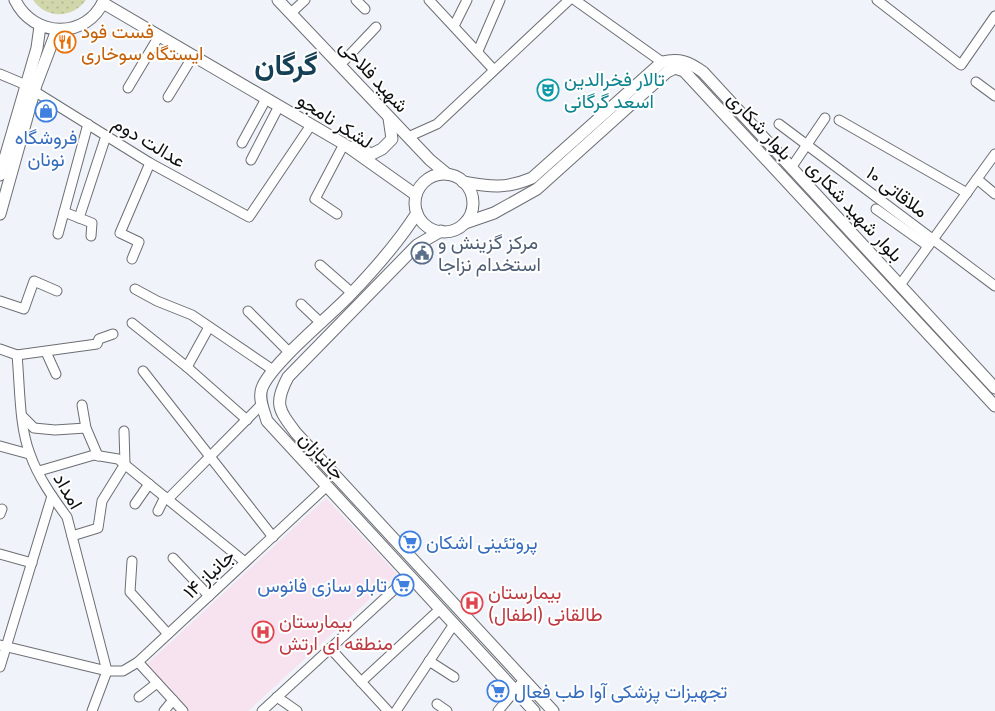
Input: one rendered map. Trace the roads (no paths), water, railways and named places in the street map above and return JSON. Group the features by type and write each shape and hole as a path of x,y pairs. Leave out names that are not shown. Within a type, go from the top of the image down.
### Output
{"main road":[{"path":"15,0 27,17 40,26 57,30 82,25 108,3"},
{"name":"شهید فلاحی","path":"278,0 408,137 446,174"},
{"name":"لشکر نامجو","path":"108,3 159,36 344,144 416,195"},
{"path":"0,214 30,88 40,26"},
{"path":"0,175 30,88 57,30"},
{"name":"بلوار شهید شکاری","path":"662,62 676,59 689,62 703,72 995,388"},
{"path":"463,182 469,189 472,201 470,215 465,223 454,230 441,231 428,227 417,213 416,195 422,184 429,178 446,174 463,182 495,187 514,185 532,178 662,62"},
{"name":"بلوار شکاری","path":"465,223 494,212 537,190 660,77 675,68 684,71 995,406"},
{"path":"344,144 372,154 382,149 392,139 390,118"},
{"path":"793,188 802,180"},
{"path":"262,404 262,388 273,370 352,293 403,235 417,213"},
{"name":"جانبازان","path":"441,231 417,245 288,376 279,394 279,404 283,416 296,433 553,711"},
{"path":"380,261 391,272"},
{"name":"جانبازان","path":"262,404 267,421 534,711"},
{"path":"363,525 372,516"}],"street":[{"path":"291,13 305,0"},
{"path":"356,0 365,9"},
{"path":"429,0 494,70"},
{"path":"454,26 466,0"},
{"path":"478,52 500,0"},
{"path":"408,137 437,124 569,0"},
{"path":"575,0 662,62"},
{"path":"877,0 961,65 995,16"},
{"path":"340,65 376,27"},
{"path":"128,88 159,36"},
{"path":"168,96 193,56"},
{"name":"عدالت دوم","path":"0,74 30,88 150,163 250,217 311,125"},
{"path":"976,82 995,96"},
{"path":"242,143 266,98"},
{"path":"251,160 279,106"},
{"path":"791,168 825,118"},
{"path":"840,120 967,193"},
{"path":"58,234 88,124"},
{"name":"۱۰ ملاقاتی","path":"929,244 779,124 995,286"},
{"path":"79,218 106,136"},
{"path":"337,214 315,199 344,144"},
{"path":"900,285 995,154"},
{"path":"132,259 139,242 120,234 150,163"},
{"path":"977,179 995,194"},
{"path":"876,209 929,244"},
{"path":"64,212 92,223 91,236"},
{"path":"320,265 352,293"},
{"path":"0,301 24,309 34,281 57,290"},
{"path":"135,289 157,301 192,315 273,370"},
{"path":"301,304 321,323"},
{"path":"248,311 290,353"},
{"path":"132,323 187,367 247,420"},
{"path":"187,367 209,327"},
{"path":"0,349 17,356 96,344 99,339 113,334"},
{"path":"46,352 56,374"},
{"name":"امداد","path":"17,356 29,454 52,496 67,517 107,671"},
{"path":"142,371 273,537"},
{"path":"158,511 167,498 210,458 262,404"},
{"path":"82,405 86,428 96,456"},
{"path":"23,417 34,428 55,430 86,428"},
{"path":"72,536 98,528 102,501 125,464 124,431"},
{"path":"0,446 29,454"},
{"path":"38,471 96,456 118,459 245,562"},
{"path":"134,504 149,484"},
{"name":"جانباز ۱۴","path":"107,671 123,671 138,662 327,486"},
{"path":"0,667 3,646 32,563 52,496"},
{"path":"0,554 32,563"},
{"path":"173,558 209,596"},
{"path":"132,562 130,592 168,634"},
{"path":"262,711 409,576"},
{"path":"361,682 440,609"},
{"path":"396,711 454,624"},
{"path":"3,646 107,671 92,711"},
{"path":"330,648 388,711"},
{"path":"429,661 454,677"},
{"path":"138,662 183,711"},
{"path":"498,711 524,680"},
{"path":"139,698 157,683"},
{"path":"277,697 297,711"},
{"path":"164,711 173,700"},
{"path":"438,704 447,711"}],"place":[{"name":"فست فود ایستگاه سوخاری","path":"65,42"},
{"name":"تالار فخرالدین اسعد گرگانی","path":"548,90"},
{"name":"فروشگاه نونان","path":"46,111"},
{"name":"مرکز گزینش و استخدام نزاجا","path":"422,253"},
{"name":"پروتئینی اشکان","path":"410,542"},
{"name":"تابلو سازی فانوس","path":"403,585"},
{"name":"بیمارستان طالقانی (اطفال)","path":"472,603"},
{"name":"بیمارستان منطقه ای ارتش","path":"263,632"},
{"name":"تجهیزات پزشکی آوا طب فعال","path":"498,691"}],"district":[{"name":"گرگان","path":"286,64"}]}
